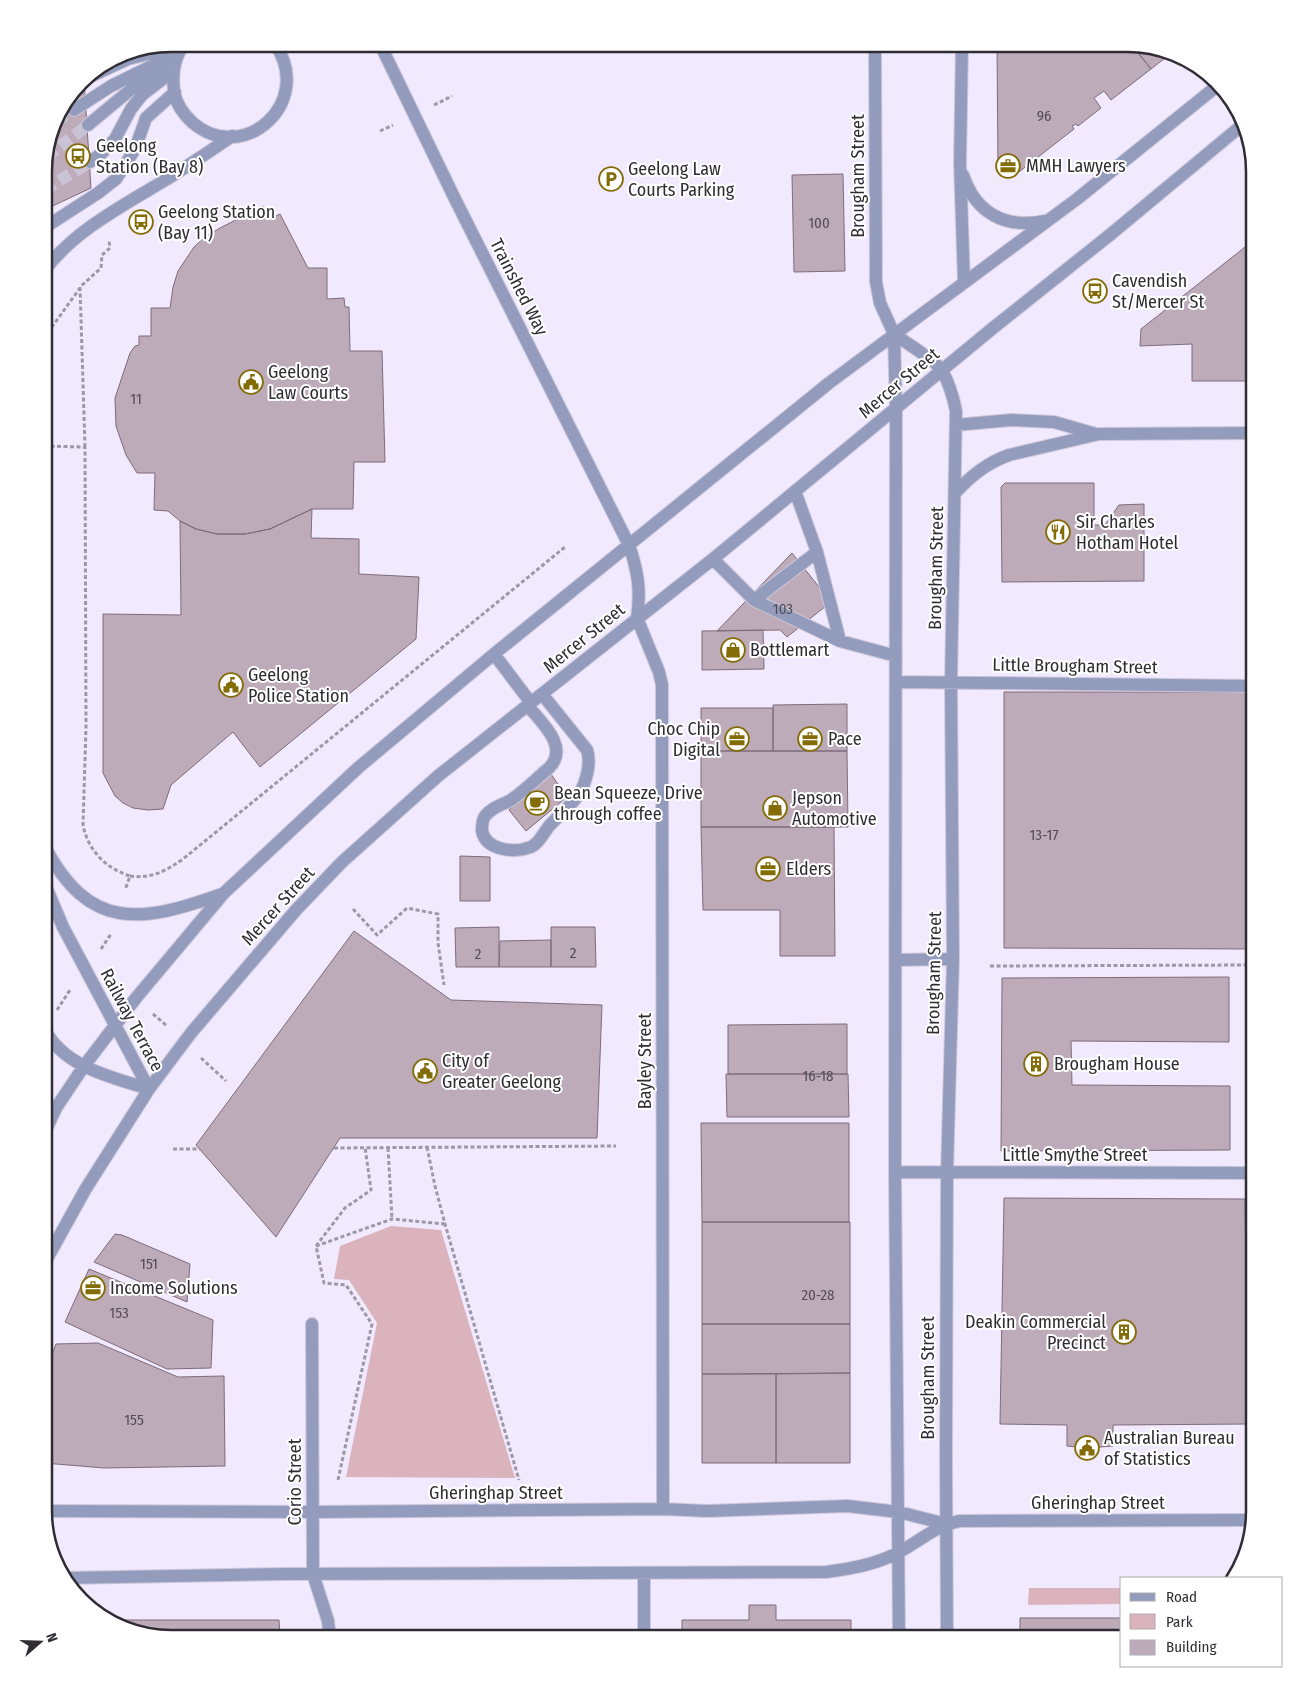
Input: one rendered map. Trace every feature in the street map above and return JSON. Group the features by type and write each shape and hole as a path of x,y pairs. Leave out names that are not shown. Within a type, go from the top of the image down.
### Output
{"street":[{"path":"179,55 172,78 181,109 196,125 214,134 232,136 243,135 263,126 274,115 283,101 286,91 286,69 279,52"},
{"name":"Trainshed Way","path":"384,52 629,545 640,584 637,618"},
{"name":"Brougham Street","path":"875,53 876,282 880,303 894,334 896,409 895,1172 899,1630"},
{"path":"962,53 960,163 964,283"},
{"path":"135,58 179,55"},
{"path":"74,110 111,86 179,55"},
{"path":"88,126 135,86 179,55"},
{"path":"90,162 102,153 115,139 131,109 179,55"},
{"path":"52,1116 84,1066 115,1024 224,893 359,767 494,654 829,383 1077,199 1213,90"},
{"path":"53,222 116,179 135,149 146,118 175,92"},
{"name":"Mercer Street","path":"52,1249 85,1190 149,1089 184,1042 296,910 342,862 438,776 713,558 1237,128"},
{"path":"53,261 78,236 232,136"},
{"path":"960,163 963,178 975,200 988,212 1014,223 1032,224 1046,221"},
{"path":"894,334 942,370"},
{"name":"Brougham Street","path":"942,370 955,406 956,425 951,682 953,959 947,1172 947,1630"},
{"path":"956,425 1011,420 1054,422 1098,434"},
{"path":"956,492 972,475 996,460 1016,453 1098,434 1246,433"},
{"path":"794,491 817,552 840,641"},
{"path":"754,600 817,552"},
{"path":"713,558 754,600 840,641 896,656"},
{"name":"Bayley Street","path":"637,618 662,685 663,1509"},
{"path":"494,654 553,738 556,744 556,754 554,762 549,768 511,799 490,811 483,820 482,829 492,845 507,849 525,848 534,845 549,826 578,797 583,788 589,761 587,750 542,694"},
{"name":"Little Brougham Street","path":"896,682 1246,686"},
{"path":"52,860 75,889 94,904 118,914 162,913 186,907 224,893"},
{"name":"Railway Terrace","path":"52,902 63,927 149,1089"},
{"path":"896,960 953,959"},
{"name":"Railway Terrace","path":"52,1040 58,1048 84,1066 149,1089"},
{"name":"Little Smythe Street","path":"895,1172 1246,1173"},
{"name":"Corio Street","path":"312,1324 313,1574 329,1630"},
{"name":"Gheringhap Street","path":"52,1511 313,1512 663,1509 706,1511 847,1506 899,1512 946,1524"},
{"name":"Gheringhap Street","path":"74,1578 313,1574 826,1572 865,1565 899,1552 946,1524 967,1520 1245,1520"},
{"path":"644,1573 644,1630"}],"path":[{"path":"53,325 80,287 101,268 102,255 110,248 105,218"},
{"path":"80,287 85,447 86,727 83,824 86,838 93,851 113,868 130,876 138,877 157,874 183,859 565,547"},
{"path":"53,446 85,447"},
{"path":"52,1016 114,930 130,876"},
{"path":"353,909 377,935 407,908 438,914 438,944 444,985"},
{"path":"102,947 105,955"},
{"path":"990,966 1246,965"},
{"path":"136,998 226,1081"},
{"path":"334,1148 616,1146"},
{"path":"338,1480 372,1324 346,1285 324,1283 316,1246 344,1208 371,1190 365,1147"},
{"path":"427,1147 445,1224 519,1480"},
{"path":"388,1148 392,1220"},
{"path":"173,1149 200,1150"},
{"path":"316,1246 392,1220 445,1224"}],"green space":[{"path":"391,1226 441,1230 515,1478 346,1477 377,1323 349,1280 334,1279 340,1246"},
{"path":"1029,1588 1120,1588 1120,1604 1028,1605"}],"building":[{"path":"997,53 1134,53 1139,54 1151,69 1111,100 1104,91 1094,98 1101,108 1078,126 1076,124 1072,126 1074,129 1015,175 1006,178 999,174"},
{"path":"1139,54 1164,59 1151,69"},
{"path":"85,90 91,188 53,206 53,164 59,133 68,112"},
{"path":"843,174 845,271 794,272 792,175"},
{"name":"Geelong Law Courts","path":"263,206 270,219 280,214 308,268 327,268 327,299 344,298 345,307 349,307 350,351 382,351 385,462 354,462 353,509 312,509 270,529 245,534 217,534 196,529 180,521 168,511 154,510 155,473 137,473 126,455 116,426 115,398 130,353 135,346 139,345 139,336 151,336 151,308 170,308 173,287 178,271 194,247 205,237 220,228"},
{"path":"1246,246 1246,381 1192,381 1192,344 1140,346 1141,329"},
{"path":"1005,483 1094,483 1094,525 1105,525 1119,505 1144,504 1144,581 1002,582 1001,487"},
{"name":"Geelong Police Station","path":"312,509 311,538 359,539 359,574 419,577 416,639 260,767 233,732 171,785 163,809 133,808 123,803 115,796 103,773 103,614 181,615 180,521 196,529 217,534 245,534 270,529"},
{"path":"792,553 831,602 787,637 780,630 717,631"},
{"name":"Bottlemart","path":"763,630 764,669 702,670 702,631"},
{"path":"1004,692 1246,692 1246,949 1004,948"},
{"name":"Pace","path":"847,704 847,751 773,751 773,705"},
{"name":"Choc Chip Digital","path":"701,708 773,708 773,751 701,751"},
{"name":"Jepson Automotive","path":"701,751 847,751 848,827 701,827"},
{"name":"Bean Squeeze, Drive through coffee","path":"546,767 567,797 526,831 509,810"},
{"name":"Elders","path":"701,827 834,827 835,956 780,956 780,910 703,910"},
{"path":"460,856 490,857 490,901 460,901"},
{"path":"499,927 499,967 456,967 455,928"},
{"path":"551,927 595,927 596,967 551,967"},
{"name":"City of Greater Geelong","path":"354,931 451,1000 602,1005 597,1138 340,1138 276,1237 196,1145"},
{"path":"551,940 551,967 499,967 500,941"},
{"name":"Brougham House","path":"1229,977 1229,1042 1071,1041 1072,1085 1230,1086 1230,1150 1001,1151 1002,978"},
{"path":"847,1024 847,1074 728,1074 728,1025"},
{"path":"726,1074 848,1074 849,1117 727,1117"},
{"path":"701,1123 849,1123 849,1222 702,1222"},
{"name":"Deakin Commercial Precinct","path":"1004,1198 1245,1199 1246,1424 1113,1425 1113,1446 1087,1448 1067,1446 1067,1425 1000,1424"},
{"path":"702,1222 850,1222 850,1324 702,1324"},
{"path":"115,1234 122,1235 190,1264 187,1302 94,1262"},
{"path":"89,1269 213,1320 211,1368 167,1369 65,1322"},
{"path":"702,1324 850,1324 850,1373 702,1374"},
{"path":"98,1343 178,1377 224,1376 225,1466 104,1468 52,1464 52,1354 56,1344"},
{"path":"850,1373 850,1463 776,1463 776,1374"},
{"path":"702,1374 776,1374 776,1463 702,1463"},
{"path":"749,1605 776,1605 776,1620 851,1620 851,1630 682,1630 682,1620 749,1620"},
{"path":"1020,1618 1120,1618 1120,1630 1020,1630"},
{"path":"126,1620 279,1620 280,1630 172,1630 141,1625"}],"tunnel":[{"path":"67,114 74,110"},
{"path":"55,150 88,125"},
{"path":"53,185 90,162"}],"place":[{"name":"Geelong Station (Bay 8)","path":"78,156"},
{"name":"MMH Lawyers","path":"1008,166"},
{"name":"Geelong Law Courts Parking","path":"611,179"},
{"name":"Geelong Station (Bay 11)","path":"141,222"},
{"name":"Cavendish St/Mercer St","path":"1095,291"},
{"name":"Geelong Law Courts","path":"251,382"},
{"name":"Sir Charles Hotham Hotel","path":"1058,532"},
{"name":"Bottlemart","path":"733,650"},
{"name":"Geelong Police Station","path":"231,685"},
{"name":"Choc Chip Digital","path":"737,739"},
{"name":"Pace","path":"810,739"},
{"name":"Bean Squeeze, Drive through coffee","path":"537,803"},
{"name":"Jepson Automotive","path":"775,808"},
{"name":"Elders","path":"768,869"},
{"name":"Brougham House","path":"1036,1064"},
{"name":"City of Greater Geelong","path":"425,1071"},
{"name":"Income Solutions","path":"93,1288"},
{"name":"Deakin Commercial Precinct","path":"1124,1332"},
{"name":"Australian Bureau of Statistics","path":"1087,1448"}]}
